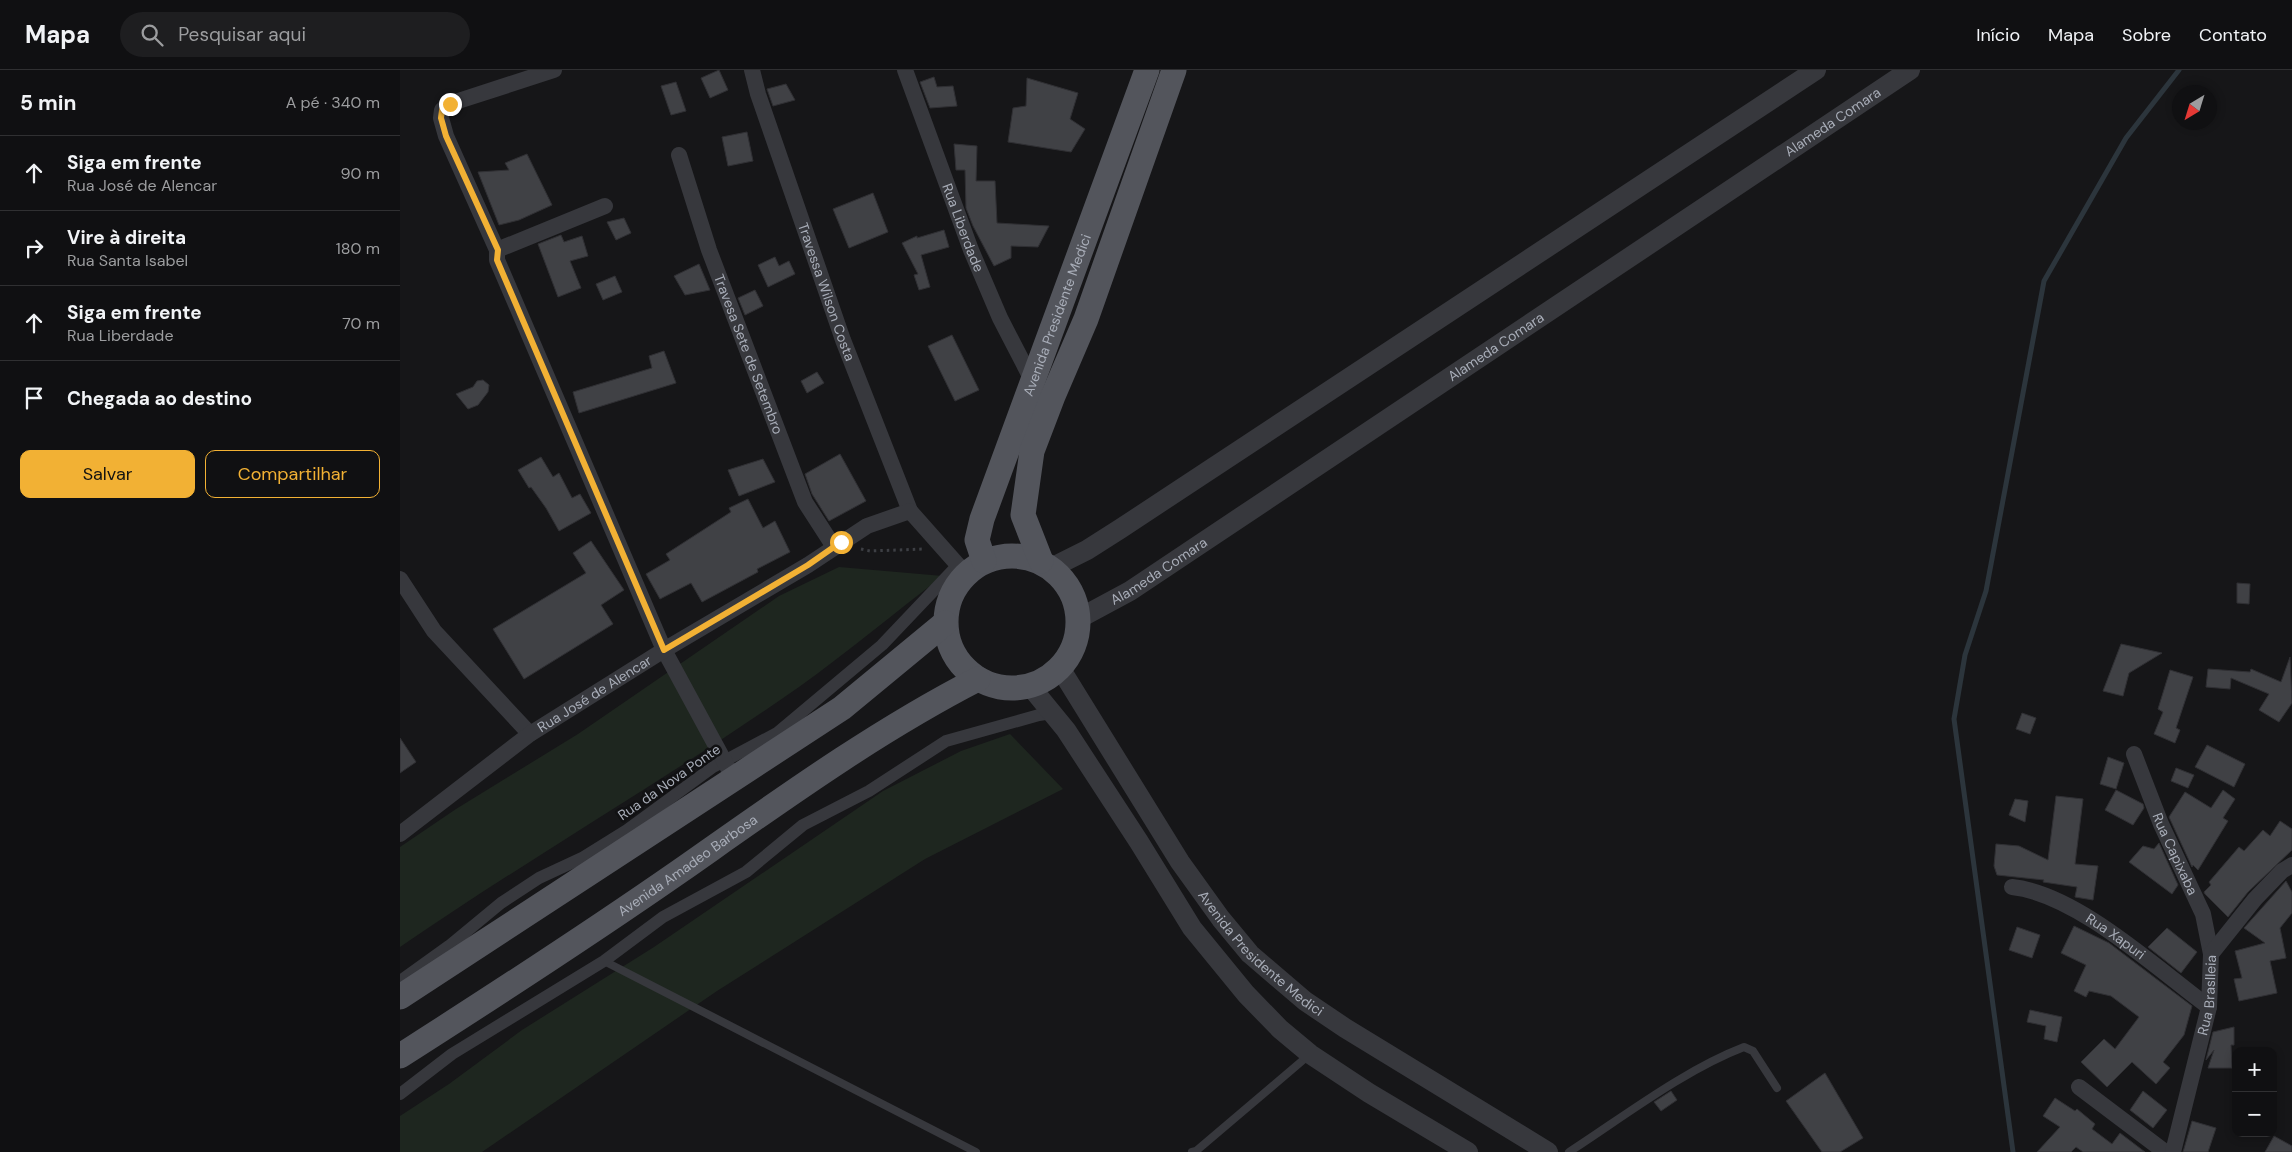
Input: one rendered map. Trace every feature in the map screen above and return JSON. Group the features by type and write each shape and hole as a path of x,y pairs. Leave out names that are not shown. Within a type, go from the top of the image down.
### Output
{"main road":[{"name":"Avenida Presidente Medici","path":"969,566 982,519 1147,70"},
{"name":"Avenida Presidente Medici","path":"1046,564 1023,514 1032,451 1086,319 1174,70"},
{"path":"1007,555 1046,564 1065,582 1074,600 1078,619 1077,637 1070,655 1060,668 1046,679 1030,686 1012,688 995,686 978,679 961,665 949,645 945,623 948,601 955,586 969,566 1007,555"},
{"path":"400,997 729,770 842,708 945,623"},
{"name":"Avenida Amadeo Barbosa","path":"400,1056 568,948 790,794 894,726 924,707 978,679"}],"street":[{"path":"554,70 450,104 442,110 441,118 446,136 498,250 497,260 664,650 729,770"},
{"name":"Travessa Wilson Costa","path":"752,70 761,102 842,340 910,511"},
{"name":"Rua Liberdade","path":"905,70 971,250 1000,318 1032,380"},
{"path":"1046,564 1087,550 1120,529 1816,70"},
{"name":"Alameda Comara","path":"1078,619 1130,591 1910,70"},
{"name":"Travesa Sete de Setembro","path":"678,155 709,250 805,502 838,545"},
{"path":"498,250 605,206"},
{"path":"910,511 943,548 969,566"},
{"name":"Rua José de Alencar","path":"400,834 530,734 867,526 910,511"},
{"name":"Rua da Nova Ponte","path":"400,981 509,898 539,878 582,858 627,830 662,802 729,770 777,733 882,645 969,566"},
{"path":"400,579 434,631 530,734"},
{"name":"Avenida Presidente Medici","path":"1060,668 1180,862 1221,919 1250,954 1305,1001 1345,1028 1548,1152"},
{"name":"Avenida Presidente Medici","path":"1030,686 1066,730 1140,842 1192,928 1246,994 1280,1029 1310,1054 1369,1093 1468,1152"},
{"path":"400,1094 452,1054 604,962 663,916 746,872 803,825 869,791 946,741 1052,713"},
{"name":"Rua Capixaba","path":"2134,754 2161,824 2203,914 2211,954"},
{"name":"Rua Braslleia","path":"2173,1152 2209,1007 2211,954 2255,898 2282,871 2292,865"},
{"name":"Rua Xapuri","path":"2012,887 2027,889 2048,896 2096,922 2209,1007"},
{"path":"2079,1087 2165,1152"}],"lane":[{"path":"604,962 976,1152"},
{"path":"1569,1152 1673,1085 1726,1054 1744,1047 1753,1051 1777,1088"},
{"path":"1192,1152 1196,1151 1310,1054"}],"path":[{"path":"838,545 870,551 943,548"}],"shaded area":[{"path":"839,567 943,576 817,674 750,721 499,881 400,947 400,847 456,809 578,734 779,596"},
{"path":"1010,734 1063,789 925,859 717,991 482,1152 400,1152 400,1116 449,1084 522,1030 654,947 883,791 961,751"}],"building":[{"path":"719,70 728,90 710,98 701,78"},
{"path":"934,77 937,87 953,86 957,106 930,108 920,82"},
{"path":"1027,78 1078,93 1070,119 1085,129 1071,152 1008,142 1013,108 1026,106"},
{"path":"676,82 686,111 671,115 661,86"},
{"path":"786,84 795,100 773,106 767,89"},
{"path":"747,132 753,161 728,166 722,137"},
{"path":"954,144 977,146 976,181 995,181 997,223 1049,226 1038,247 1011,246 1011,258 994,266 973,226 966,208 965,170 956,170"},
{"path":"527,154 552,205 519,220 499,225 478,172 509,170 505,163"},
{"path":"873,193 888,232 849,248 833,209"},
{"path":"624,218 631,233 616,240 607,222"},
{"path":"944,230 949,247 921,255 930,287 919,290 914,275 918,274 902,243 917,236 917,238"},
{"path":"561,235 564,242 582,236 588,256 570,261 581,288 558,297 538,244"},
{"path":"775,257 779,266 789,261 795,274 768,287 758,265"},
{"path":"699,264 710,290 685,295 674,276"},
{"path":"615,276 622,292 603,300 596,284"},
{"path":"755,290 763,306 745,315 738,298"},
{"path":"952,335 979,390 955,401 928,346"},
{"path":"664,351 676,383 579,413 573,392 652,368 649,356"},
{"path":"817,372 824,383 807,393 801,381"},
{"path":"483,380 489,385 488,392 478,405 468,409 456,394 473,387 477,381"},
{"path":"840,454 866,501 829,521 812,494 805,474"},
{"path":"541,457 553,477 559,473 572,498 580,494 591,513 559,531 546,508 531,487 529,488 518,470"},
{"path":"763,459 775,482 739,496 728,470"},
{"path":"748,499 763,528 775,521 790,552 757,569 758,572 702,602 691,583 660,599 646,574 670,560 666,554 731,512 729,508"},
{"path":"591,541 624,590 601,605 613,624 524,679 493,629 586,573 573,553"},
{"path":"2237,583 2250,584 2249,604 2237,603"},
{"path":"2121,644 2162,653 2129,673 2123,696 2103,691"},
{"path":"2290,657 2292,703 2279,722 2259,710 2269,694 2231,678 2230,689 2206,687 2208,669 2250,672 2251,669 2281,682"},
{"path":"2170,670 2193,677 2176,728 2180,730 2175,743 2154,734 2163,712 2158,709"},
{"path":"2022,713 2036,718 2030,734 2016,729"},
{"path":"400,738 416,762 400,773"},
{"path":"2207,745 2245,764 2234,787 2195,767"},
{"path":"2108,757 2124,763 2116,789 2100,784"},
{"path":"2176,768 2194,775 2188,788 2171,781"},
{"path":"2116,790 2143,804 2144,808 2133,825 2105,810"},
{"path":"2223,790 2235,799 2223,818 2228,821 2198,870 2193,865 2192,867 2169,817 2185,792 2211,808"},
{"path":"2056,796 2083,799 2075,864 2098,866 2093,900 2075,897 2077,887 2043,882 2044,880 1997,875 1994,866 1996,844 2019,846 2048,860"},
{"path":"2015,799 2028,801 2025,822 2009,815"},
{"path":"2280,821 2292,829 2292,850 2248,892 2228,917 2205,894 2204,892 2211,885 2209,882 2239,847 2244,851 2263,830 2270,836"},
{"path":"2159,843 2178,885 2172,894 2129,862 2143,846 2154,849"},
{"path":"2286,881 2292,892 2292,913 2280,928 2286,958 2270,961 2277,993 2239,1001 2234,979 2242,978 2235,951 2265,943 2244,928"},
{"path":"2074,926 2109,943 2192,1006 2184,1035 2163,1062 2170,1068 2156,1084 2132,1062 2107,1087 2081,1062 2104,1039 2115,1049 2139,1017 2111,996 2089,991 2086,997 2074,991 2086,965 2061,953"},
{"path":"2017,927 2040,935 2032,958 2009,950"},
{"path":"2167,928 2197,952 2181,973 2148,947"},
{"path":"2030,1010 2062,1017 2057,1042 2044,1039 2046,1026 2027,1022"},
{"path":"2234,1027 2234,1045 2231,1045 2232,1068 2208,1068 2214,1050 2206,1060 2213,1032"},
{"path":"1825,1073 1863,1138 1840,1152 1822,1152 1786,1101"},
{"path":"1671,1091 1677,1100 1661,1111 1654,1102"},
{"path":"2143,1091 2167,1110 2153,1128 2130,1110"},
{"path":"2055,1098 2075,1111 2077,1109 2095,1124 2092,1129 2112,1144 2120,1133 2145,1152 2083,1152 2076,1147 2071,1152 2037,1152 2060,1127 2043,1116"},
{"path":"2192,1121 2216,1128 2208,1152 2183,1152"},
{"path":"2273,1137 2292,1146 2292,1152 2265,1152"}],"waterway":[{"path":"2013,1152 1954,719 1965,655 1986,591 2044,281 2126,138 2179,70"}],"route":[{"path":"450,104 442,110 441,118 446,136 498,250 497,260 664,650 808,565 841,542"}]}
